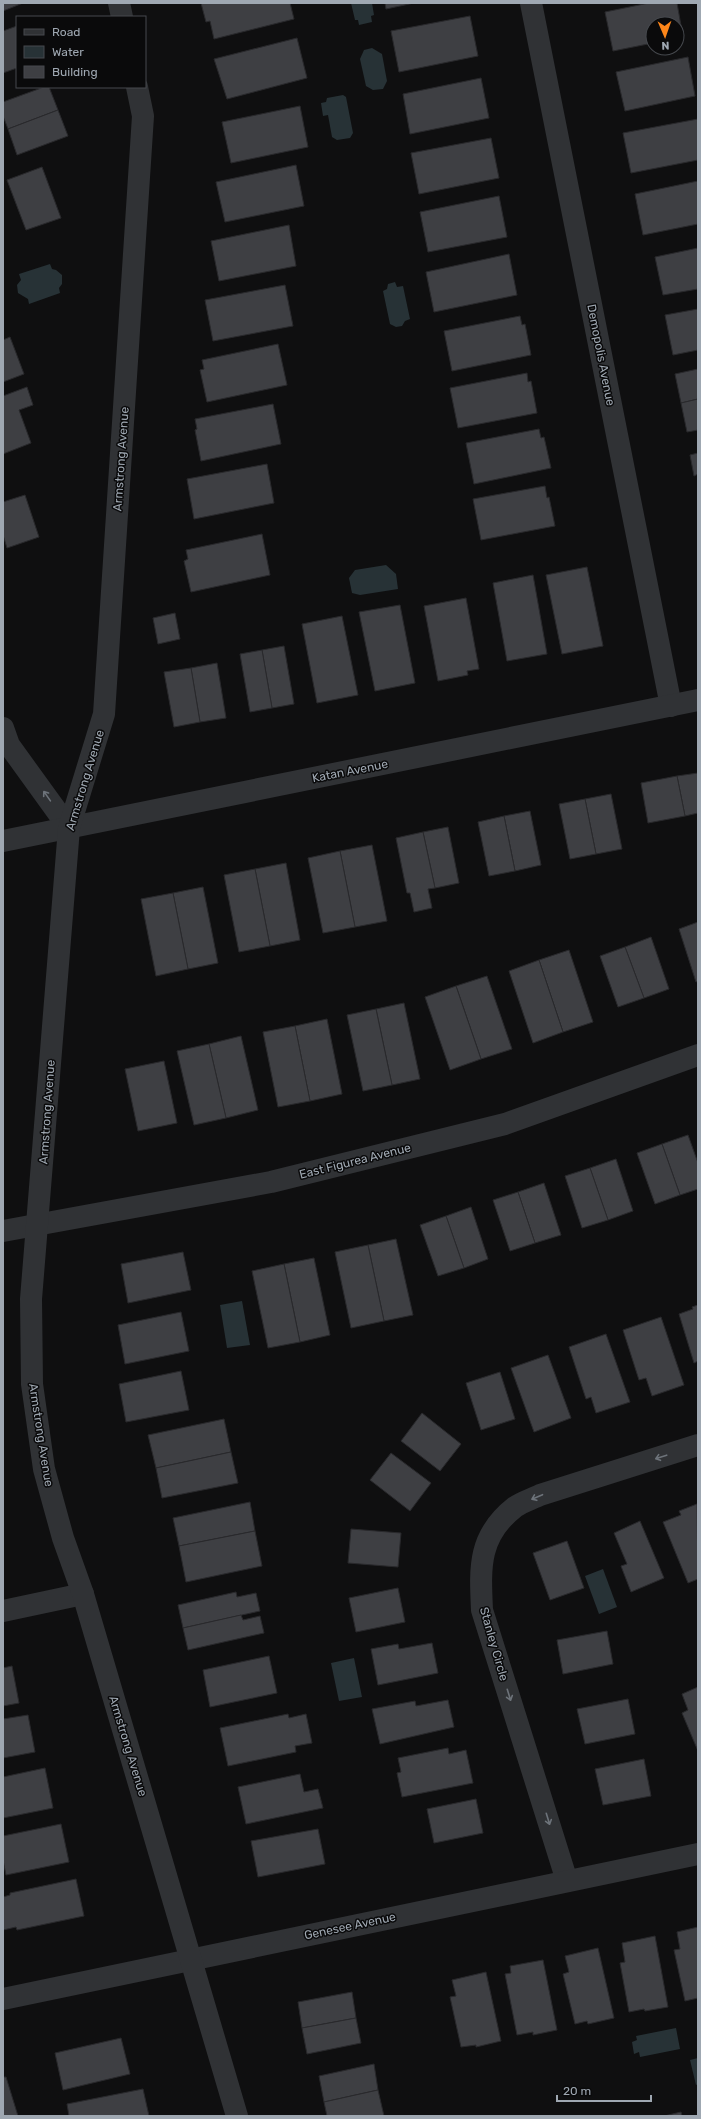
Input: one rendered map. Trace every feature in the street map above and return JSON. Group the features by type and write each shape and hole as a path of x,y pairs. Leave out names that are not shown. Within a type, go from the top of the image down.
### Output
{"street":[{"path":"119,3 122,16"},
{"name":"Demopolis Avenue","path":"531,3 670,706"},
{"name":"Armstrong Avenue","path":"137,88 143,116 104,714 69,828 31,1299 32,1384 44,1469 63,1538 83,1594 237,2116"},
{"name":"Katan Avenue","path":"3,841 698,700"},
{"path":"3,728 9,745 69,828"},
{"name":"East Figurea Avenue","path":"3,1231 271,1182 505,1124 698,1055"},
{"name":"Stanley Circle","path":"567,1881 482,1610 480,1572 486,1543 498,1524 516,1506 540,1495 698,1445"},
{"path":"3,1611 83,1594"},
{"name":"Genesee Avenue","path":"3,1999 698,1854"}],"water":[{"path":"351,3 372,3 374,15 371,16 372,22 359,25 358,20 355,20"},
{"path":"372,48 382,54 387,81 383,89 373,90 366,86 360,59 364,50"},
{"path":"343,95 346,97 353,133 350,138 337,140 332,137 328,115 323,116 321,103 326,102 327,98"},
{"path":"50,264 52,269 56,270 62,275 62,284 59,288 60,293 29,304 28,299 18,293 17,285 21,280 19,274"},
{"path":"395,282 397,287 403,286 410,319 405,321 402,326 396,327 390,324 383,291 387,289 388,284"},
{"path":"386,565 396,574 398,589 360,595 352,593 349,578 355,570"},
{"path":"242,1301 250,1345 227,1348 220,1305"},
{"path":"603,1569 617,1607 599,1614 585,1576"},
{"path":"354,1658 362,1697 339,1701 331,1663"},
{"path":"676,2028 680,2049 640,2057 639,2052 634,2054 632,2042 637,2040 636,2036"},
{"path":"698,2058 698,2084 696,2085 690,2060"}],"building":[{"path":"3,3 23,3 3,11"},
{"path":"201,3 290,3 294,19 214,39 210,21 206,22"},
{"path":"385,3 414,3 386,9"},
{"path":"649,3 677,3 679,16 645,16 645,45 613,51 605,12"},
{"path":"470,16 478,56 399,72 391,31"},
{"path":"16,26 16,68 3,73 3,31"},
{"path":"297,38 307,78 227,99 214,59"},
{"path":"688,57 695,96 625,111 616,72"},
{"path":"481,78 489,118 410,134 403,94"},
{"path":"41,88 49,88 58,110 8,129 3,116 3,102"},
{"path":"300,106 308,147 231,163 222,122"},
{"path":"58,110 68,136 17,155 8,129"},
{"path":"698,119 698,160 631,173 623,133"},
{"path":"491,138 499,178 419,194 411,153"},
{"path":"296,165 304,206 225,222 216,182"},
{"path":"42,167 61,218 26,230 7,180"},
{"path":"698,181 698,224 643,235 635,194"},
{"path":"499,196 507,237 428,252 420,212"},
{"path":"289,225 296,266 219,281 211,241"},
{"path":"698,248 698,289 663,295 655,257"},
{"path":"509,254 517,295 434,312 426,272"},
{"path":"285,285 293,326 213,341 205,300"},
{"path":"698,309 698,350 673,355 665,315"},
{"path":"520,316 522,325 525,324 531,355 452,371 444,331"},
{"path":"10,337 24,374 3,382 3,340"},
{"path":"278,344 287,385 207,402 200,370 204,369 202,360"},
{"path":"698,369 698,399 681,403 675,374"},
{"path":"527,373 528,382 531,381 537,413 458,428 450,388"},
{"path":"27,387 33,405 19,410 31,443 3,454 3,396"},
{"path":"698,399 698,430 687,432 681,403"},
{"path":"273,404 281,444 201,461 195,430 197,429 195,419"},
{"path":"539,429 541,438 544,437 551,468 474,484 466,443"},
{"path":"698,453 698,474 694,476 690,455"},
{"path":"267,464 274,503 194,519 187,479"},
{"path":"545,486 547,498 549,497 555,526 481,540 473,499"},
{"path":"25,495 39,537 7,548 3,535 3,502"},
{"path":"262,534 270,575 191,592 184,561 188,559 186,550"},
{"path":"587,567 603,646 562,654 546,575"},
{"path":"533,575 547,654 507,661 493,583"},
{"path":"466,598 479,669 467,671 468,675 438,681 424,606"},
{"path":"400,605 415,683 375,691 359,612"},
{"path":"175,613 180,639 158,644 153,618"},
{"path":"342,616 358,695 317,703 302,624"},
{"path":"284,646 294,704 272,708 262,650"},
{"path":"262,650 272,708 250,712 240,654"},
{"path":"217,663 226,718 200,722 191,668"},
{"path":"191,668 200,722 174,727 164,672"},
{"path":"698,773 698,813 685,816 677,776"},
{"path":"677,776 685,816 648,823 641,783"},
{"path":"611,794 622,849 596,854 585,799"},
{"path":"585,799 596,854 570,859 559,804"},
{"path":"530,811 541,865 515,871 504,816"},
{"path":"504,816 515,871 489,876 478,822"},
{"path":"448,827 459,883 435,888 423,832"},
{"path":"423,832 435,888 428,889 432,908 414,912 410,893 407,893 396,838"},
{"path":"372,845 387,921 355,927 340,851"},
{"path":"340,851 355,927 323,933 308,858"},
{"path":"286,863 300,940 270,946 255,869"},
{"path":"255,869 270,946 239,952 224,875"},
{"path":"203,887 218,963 188,969 173,893"},
{"path":"173,893 188,969 156,976 141,899"},
{"path":"698,922 698,981 696,982 679,929"},
{"path":"651,937 669,989 644,998 625,947"},
{"path":"625,947 644,998 618,1007 600,956"},
{"path":"569,950 593,1022 563,1032 539,960"},
{"path":"539,960 563,1032 533,1043 509,971"},
{"path":"487,976 512,1049 481,1059 456,986"},
{"path":"456,986 481,1059 450,1070 425,997"},
{"path":"404,1003 420,1079 392,1085 376,1009"},
{"path":"376,1009 392,1085 363,1091 347,1015"},
{"path":"327,1019 342,1094 310,1101 295,1026"},
{"path":"295,1026 310,1101 278,1107 263,1032"},
{"path":"241,1036 258,1110 226,1118 209,1044"},
{"path":"209,1044 226,1118 194,1125 177,1051"},
{"path":"164,1061 177,1123 138,1131 125,1069"},
{"path":"688,1135 698,1163 698,1189 680,1195 662,1144"},
{"path":"662,1144 680,1195 655,1204 637,1153"},
{"path":"616,1159 633,1211 608,1220 590,1168"},
{"path":"590,1168 608,1220 582,1228 565,1176"},
{"path":"544,1183 561,1235 535,1243 518,1192"},
{"path":"518,1192 535,1243 510,1251 493,1200"},
{"path":"471,1207 488,1259 464,1268 446,1216"},
{"path":"446,1216 464,1268 438,1276 420,1225"},
{"path":"396,1239 413,1315 384,1321 368,1245"},
{"path":"368,1245 384,1321 351,1328 335,1252"},
{"path":"183,1252 191,1290 128,1303 121,1264"},
{"path":"314,1258 330,1335 300,1342 284,1264"},
{"path":"284,1264 300,1342 268,1348 252,1271"},
{"path":"698,1305 698,1361 694,1363 679,1314 693,1309 692,1307"},
{"path":"181,1312 189,1351 125,1364 118,1325"},
{"path":"661,1317 684,1385 652,1396 646,1378 639,1380 623,1330"},
{"path":"606,1334 630,1402 596,1413 591,1397 586,1399 569,1347"},
{"path":"548,1355 571,1418 534,1432 511,1368"},
{"path":"181,1371 189,1410 126,1422 119,1384"},
{"path":"500,1372 515,1419 481,1430 466,1383"},
{"path":"422,1413 461,1444 440,1471 401,1441"},
{"path":"224,1419 231,1452 156,1468 148,1435"},
{"path":"231,1452 238,1483 162,1498 156,1468"},
{"path":"391,1453 431,1483 410,1511 370,1480"},
{"path":"250,1502 255,1531 179,1546 173,1518"},
{"path":"697,1504 698,1579 688,1583 663,1522 681,1515 679,1511"},
{"path":"640,1521 664,1578 631,1592 621,1566 627,1564 614,1533"},
{"path":"351,1529 401,1533 398,1567 348,1563"},
{"path":"255,1531 262,1566 186,1582 179,1546"},
{"path":"567,1541 584,1588 550,1600 533,1553"},
{"path":"398,1588 405,1622 356,1632 349,1598"},
{"path":"236,1592 237,1597 256,1593 260,1611 183,1628 178,1605"},
{"path":"241,1615 243,1620 260,1616 264,1633 188,1650 183,1628"},
{"path":"607,1631 613,1664 563,1674 557,1640"},
{"path":"432,1643 438,1673 378,1685 371,1649 398,1644 399,1649"},
{"path":"269,1656 277,1693 210,1707 203,1670"},
{"path":"12,1666 19,1703 3,1706 3,1668"},
{"path":"698,1687 698,1751 682,1713 688,1710 682,1694"},
{"path":"628,1699 635,1734 585,1744 577,1709"},
{"path":"448,1700 454,1727 380,1744 372,1709 415,1701 416,1706"},
{"path":"288,1714 289,1718 306,1714 312,1743 295,1746 296,1752 228,1766 220,1728"},
{"path":"28,1715 35,1752 3,1758 3,1719"},
{"path":"448,1748 449,1754 466,1750 473,1783 402,1797 397,1773 401,1772 398,1758"},
{"path":"644,1759 651,1796 603,1805 595,1769"},
{"path":"45,1768 53,1808 3,1818 3,1777"},
{"path":"300,1774 304,1792 318,1789 323,1808 246,1824 238,1787"},
{"path":"476,1799 483,1833 434,1843 427,1809"},
{"path":"61,1824 69,1862 6,1875 3,1860 3,1836"},
{"path":"318,1829 325,1864 258,1877 251,1841"},
{"path":"76,1879 84,1916 17,1930 16,1927 3,1930 3,1897 10,1895 10,1893"},
{"path":"698,1927 698,1998 685,2001 674,1950 680,1949 677,1932"},
{"path":"655,1936 668,2007 629,2012 620,1963 625,1962 622,1943"},
{"path":"598,1948 614,2018 588,2024 587,2021 575,2024 563,1974 569,1972 565,1956"},
{"path":"543,1960 557,2030 533,2035 533,2032 517,2035 505,1974 511,1973 510,1966"},
{"path":"486,1972 501,2041 476,2047 476,2045 461,2047 450,1997 456,1996 452,1980"},
{"path":"352,1992 356,2018 302,2028 298,2002"},
{"path":"356,2018 361,2043 307,2054 302,2028"},
{"path":"121,2038 130,2074 63,2090 55,2053"},
{"path":"374,2064 378,2090 324,2102 319,2076"},
{"path":"3,2077 6,2077 18,2116 3,2116"},
{"path":"143,2089 149,2116 69,2116 67,2104"},
{"path":"378,2090 384,2116 327,2116 324,2102"},
{"path":"681,2112 682,2116 664,2116"}]}
